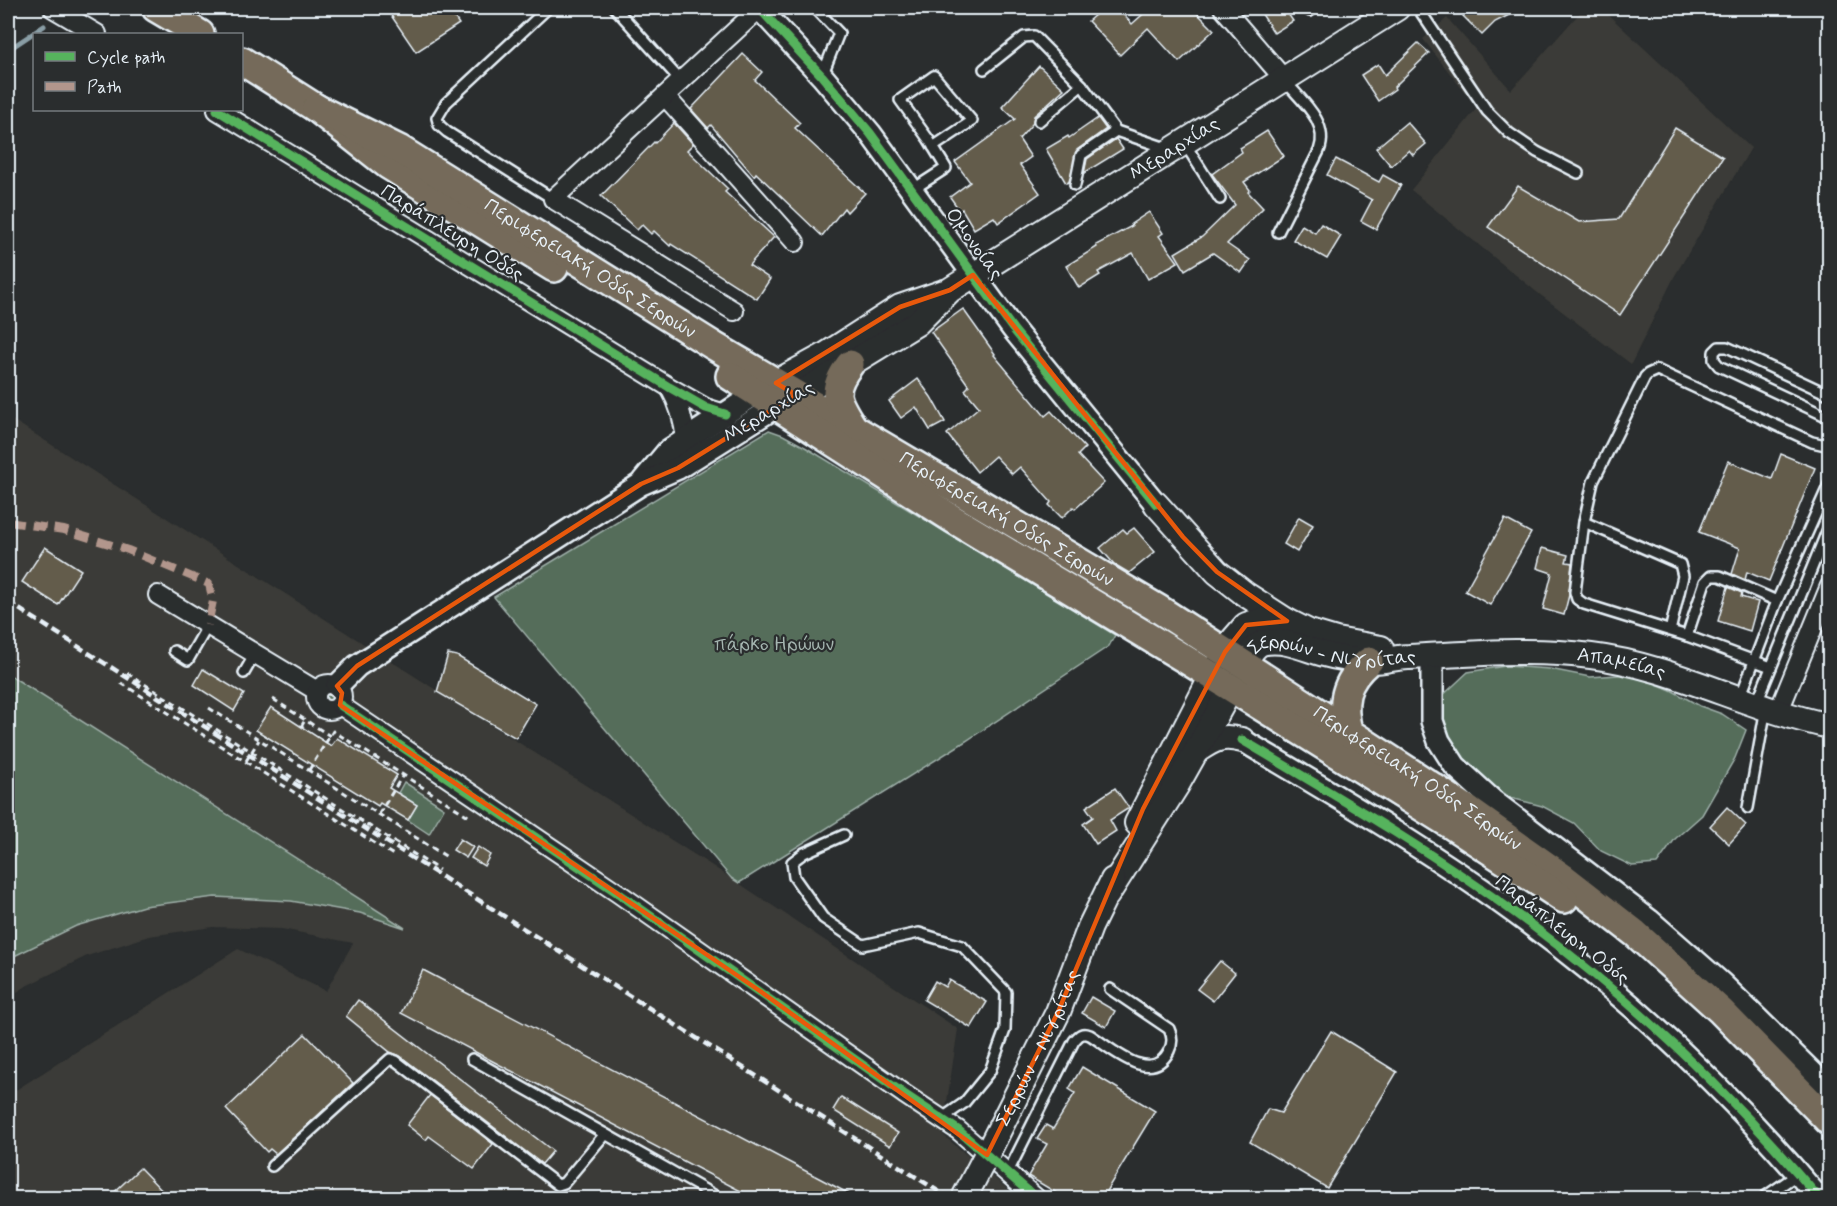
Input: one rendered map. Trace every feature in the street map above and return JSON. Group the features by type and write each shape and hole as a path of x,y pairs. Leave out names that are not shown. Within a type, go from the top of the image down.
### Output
{"main road":[{"path":"156,8 198,33"},
{"name":"Μεραρχίας","path":"776,394 850,364 917,323 950,290 1397,8"},
{"name":"Περιφερειακή Οδός Σερρών","path":"243,62 316,108 388,165 776,394 953,519 1227,676 1349,734 1508,837 1635,933 1721,1011 1830,1122"},
{"name":"Μεραρχίας","path":"776,394 824,356 900,307 950,290"},
{"path":"850,364 839,379 836,390 838,401 854,430"},
{"name":"Περιφερειακή Οδός Σερρών","path":"776,394 854,430 1058,548 1227,676 1554,892 1628,944 1671,967"},
{"path":"1156,504 1217,572 1287,621"},
{"name":"Σερρών - Νιγρίτας","path":"964,1198 1058,1012 1090,927 1107,895 1157,818 1193,753 1227,676 1239,631 1246,625 1262,620 1287,621 1309,632 1336,640 1382,648 1405,657"},
{"name":"Σερρών - Νιγρίτας","path":"1107,895 1143,809 1227,676 1259,644 1270,641 1287,643 1333,656 1369,661 1405,657"},
{"name":"Απαμείας","path":"1405,657 1537,652 1592,656 1644,666 1760,706 1830,726"},
{"path":"1349,734 1344,708 1345,692 1353,677 1369,661"},
{"path":"1227,676 1229,724 1242,740"},
{"path":"1193,753 1221,738 1242,740"}],"street":[{"path":"53,8 94,33"},
{"path":"734,310 553,199 759,8"},
{"name":"Ομονοίας","path":"759,8 822,76 870,133 1032,354 1156,504"},
{"path":"1223,8 1284,79"},
{"path":"665,96 795,242"},
{"name":"Παράπλευρη Οδός","path":"219,111 669,387 706,408 725,414"},
{"path":"669,387 681,409 686,441"},
{"name":"Μεραρχίας","path":"641,484 668,451 725,414 776,394"},
{"name":"Μεραρχίας","path":"332,694 357,666 641,484 678,468 776,394"},
{"path":"1760,706 1830,586"},
{"path":"158,595 255,654 332,694 972,1141 1036,1198"},
{"path":"1432,656 1432,721 1439,741 1455,766 1518,821 1640,913 1681,948 1722,984 1830,1090"},
{"name":"Παράπλευρη Οδός","path":"1242,740 1454,870 1530,924 1599,979 1686,1055 1778,1149 1819,1198"}],"lane":[{"path":"548,8 449,99 437,118 439,125 447,132 553,199"},
{"path":"615,8 681,81"},
{"path":"815,8 839,33 822,76"},
{"path":"1418,8 1487,111 1509,133 1537,152 1578,173"},
{"path":"984,69 1024,37 1031,35 1082,85 1116,130 1177,146 1220,199"},
{"path":"912,190 946,168 900,99 934,76 972,121 933,147"},
{"path":"1278,232 1318,151 1322,133 1314,116 1284,79"},
{"path":"1039,121 1082,85"},
{"path":"1075,185 1081,155 1116,130"},
{"path":"1830,395 1726,347 1719,347 1714,352 1714,360 1719,366 1830,418"},
{"path":"1771,667 1687,636 1584,604 1577,599 1575,592 1584,522 1593,482 1645,377 1652,371 1661,372 1812,442 1830,446"},
{"path":"1760,706 1755,660 1777,601 1830,482"},
{"path":"1584,522 1680,564 1683,576 1670,631"},
{"path":"1748,808 1760,706 1771,667 1830,524"},
{"path":"1687,636 1706,582 1712,576 1720,576 1777,601"},
{"path":"174,651 188,660 208,626"},
{"path":"244,673 255,654"},
{"path":"844,835 804,853 792,862 794,877 823,918 862,945 919,933 964,946 1006,992 1005,1030 990,1071 964,1103 941,1119"},
{"path":"1007,1174 1078,1037 1090,1035 1141,1066 1154,1065 1162,1061 1170,1050 1172,1039 1169,1029 1110,989"},
{"path":"272,1166 390,1059 396,1060 558,1185 564,1183 605,1134"},
{"path":"472,1059 719,1198"},
{"path":"1763,1198 1798,1173"}],"path":[{"path":"128,673 439,870"},
{"path":"121,683 395,856"},
{"path":"273,699 330,736"},
{"path":"209,708 447,857"},
{"path":"301,727 305,720"},
{"path":"309,771 333,731 470,817"},
{"path":"246,761 259,740"},
{"path":"283,755 287,749"},
{"path":"379,814 391,799 403,775"}],"highlighted area":[{"path":"973,275 1183,537 1217,572 1287,621 1246,625 1225,652 1143,809 1058,1012 987,1155 760,991 340,705 342,693 337,686 357,666 641,484 678,468 796,395 776,383 900,307 950,290"}],"shaded area":[{"path":"1584,8 1601,8 1751,148 1674,277 1631,364 1538,293 1411,190 1477,108 1423,39 1447,18 1511,90"},
{"path":"8,417 731,878 958,1029 942,1134 1018,1198 8,1198 8,1095 238,949 326,991 353,943 282,929 213,927 149,936 87,956 28,985 8,998"}],"green space":[{"name":"πάρκο Ηρώων","path":"769,430 805,447 1115,635 1109,646 966,741 739,883 731,878 494,597"},
{"path":"1505,666 1550,669 1590,677 1632,674 1722,714 1746,730 1735,758 1702,815 1675,839 1657,864 1632,866 1601,851 1574,823 1542,806 1511,798 1455,758 1439,726 1440,698 1468,672"},
{"path":"8,674 405,928 360,913 291,901 215,897 144,906 76,926 8,959"},
{"path":"329,689 335,692 338,698 335,704 329,707 323,704 320,698 323,692"},
{"path":"404,782 444,808 429,834 408,820 417,805 398,793"}],"building":[{"path":"386,8 448,8 459,24 416,52"},
{"path":"1103,8 1117,8 1132,24 1150,8 1192,8 1214,30 1179,62 1148,28 1120,55 1088,21"},
{"path":"1258,8 1284,8 1293,21 1274,33"},
{"path":"1471,8 1523,8 1495,22 1482,35 1463,16"},
{"path":"1418,43 1429,53 1394,87 1395,89 1378,101 1361,75 1378,64 1385,75"},
{"path":"743,54 762,72 755,80 800,123 795,128 865,193 847,212 844,208 822,236 756,173 754,176 711,125 708,128 691,109"},
{"path":"1039,66 1064,89 1034,116 1033,123 1019,139 1031,157 1020,165 1040,193 998,223 994,217 974,229 962,209 960,211 950,197 970,182 955,162 1015,119 1002,107"},
{"path":"1098,118 1106,129 1077,150 1069,182 1066,183 1046,149 1068,136 1069,138"},
{"path":"1407,122 1426,144 1413,155 1409,150 1391,166 1376,148"},
{"path":"674,123 693,144 687,150 728,189 725,192 774,237 749,265 770,279 757,299 671,244 670,246 654,231 651,234 642,225 637,230 601,196"},
{"path":"1675,128 1723,157 1620,315 1488,227 1518,186 1579,222 1619,219"},
{"path":"1267,131 1284,156 1244,182 1250,190 1248,192 1263,208 1227,244 1250,260 1241,273 1213,253 1185,270 1175,253 1202,237 1235,205 1212,174 1242,152 1240,148"},
{"path":"1116,139 1123,149 1084,173 1087,159"},
{"path":"1336,159 1379,182 1383,175 1401,185 1376,229 1361,221 1372,200 1327,175"},
{"path":"1149,212 1163,233 1159,236 1178,262 1148,279 1133,253 1098,272 1100,275 1079,288 1066,266 1097,247 1096,245 1132,226 1131,224"},
{"path":"1321,224 1341,236 1327,259 1293,240 1302,225 1315,233"},
{"path":"963,309 994,355 1045,416 1051,411 1085,448 1078,455 1104,483 1062,518 1020,467 1012,474 995,456 977,472 947,434 979,407 965,390 969,386 931,332"},
{"path":"918,379 945,422 930,430 916,407 901,418 889,401"},
{"path":"1781,454 1815,468 1769,581 1747,572 1745,580 1732,574 1740,548 1699,532 1728,461 1772,479"},
{"path":"1299,517 1313,525 1297,552 1284,544"},
{"path":"1505,519 1531,533 1490,605 1465,591"},
{"path":"1134,528 1155,552 1129,573 1114,564 1100,548 1123,529 1127,533"},
{"path":"45,547 81,570 58,605 22,582"},
{"path":"1542,548 1568,555 1566,562 1572,563 1569,595 1564,615 1543,609 1552,573 1537,568"},
{"path":"1728,587 1742,593 1741,597 1758,602 1750,631 1718,621"},
{"path":"448,654 457,656 536,704 516,738 437,692"},
{"path":"203,669 244,694 234,711 194,685"},
{"path":"271,707 331,746 337,738 397,775 389,788 417,805 408,820 380,803 378,806 256,730"},
{"path":"1115,788 1129,808 1110,820 1116,831 1096,844 1083,824 1093,817 1086,807"},
{"path":"1727,807 1746,825 1729,844 1710,826"},
{"path":"460,839 473,847 466,858 453,850"},
{"path":"478,847 490,855 484,866 471,858"},
{"path":"1220,961 1235,973 1213,1001 1197,989"},
{"path":"423,970 857,1198 754,1198 401,1013"},
{"path":"949,980 987,1002 971,1028 924,1000 935,981 945,987"},
{"path":"1091,997 1115,1011 1106,1027 1082,1013"},
{"path":"358,1000 553,1151 542,1164 400,1056 390,1052 346,1016"},
{"path":"1331,1031 1397,1072 1327,1188 1250,1142 1268,1109 1281,1113"},
{"path":"305,1034 353,1083 276,1154 270,1149 267,1152 226,1109"},
{"path":"1082,1067 1155,1111 1102,1198 1065,1198 1028,1176 1047,1144 1037,1139 1046,1125 1053,1129 1075,1093 1069,1089"},
{"path":"430,1095 493,1144 474,1169 429,1136 426,1140 407,1125"},
{"path":"841,1097 898,1133 890,1146 833,1110"},
{"path":"140,1168 169,1198 108,1198"}],"waterway":[{"path":"34,33 44,26"},
{"path":"8,50 33,33"}],"railway":[{"path":"8,602 949,1198"}],"marked path":[{"path":"8,522 64,530 128,550 209,584 213,601 208,625"}],"cycle path":[{"path":"759,8 822,76 870,133 1013,329 1156,504"},
{"path":"219,111 669,387 706,408 725,414"},
{"path":"340,705 618,893 958,1130 1036,1198"},
{"path":"1242,740 1425,851 1496,899 1569,954 1646,1019 1718,1088 1787,1160 1819,1198"}]}
